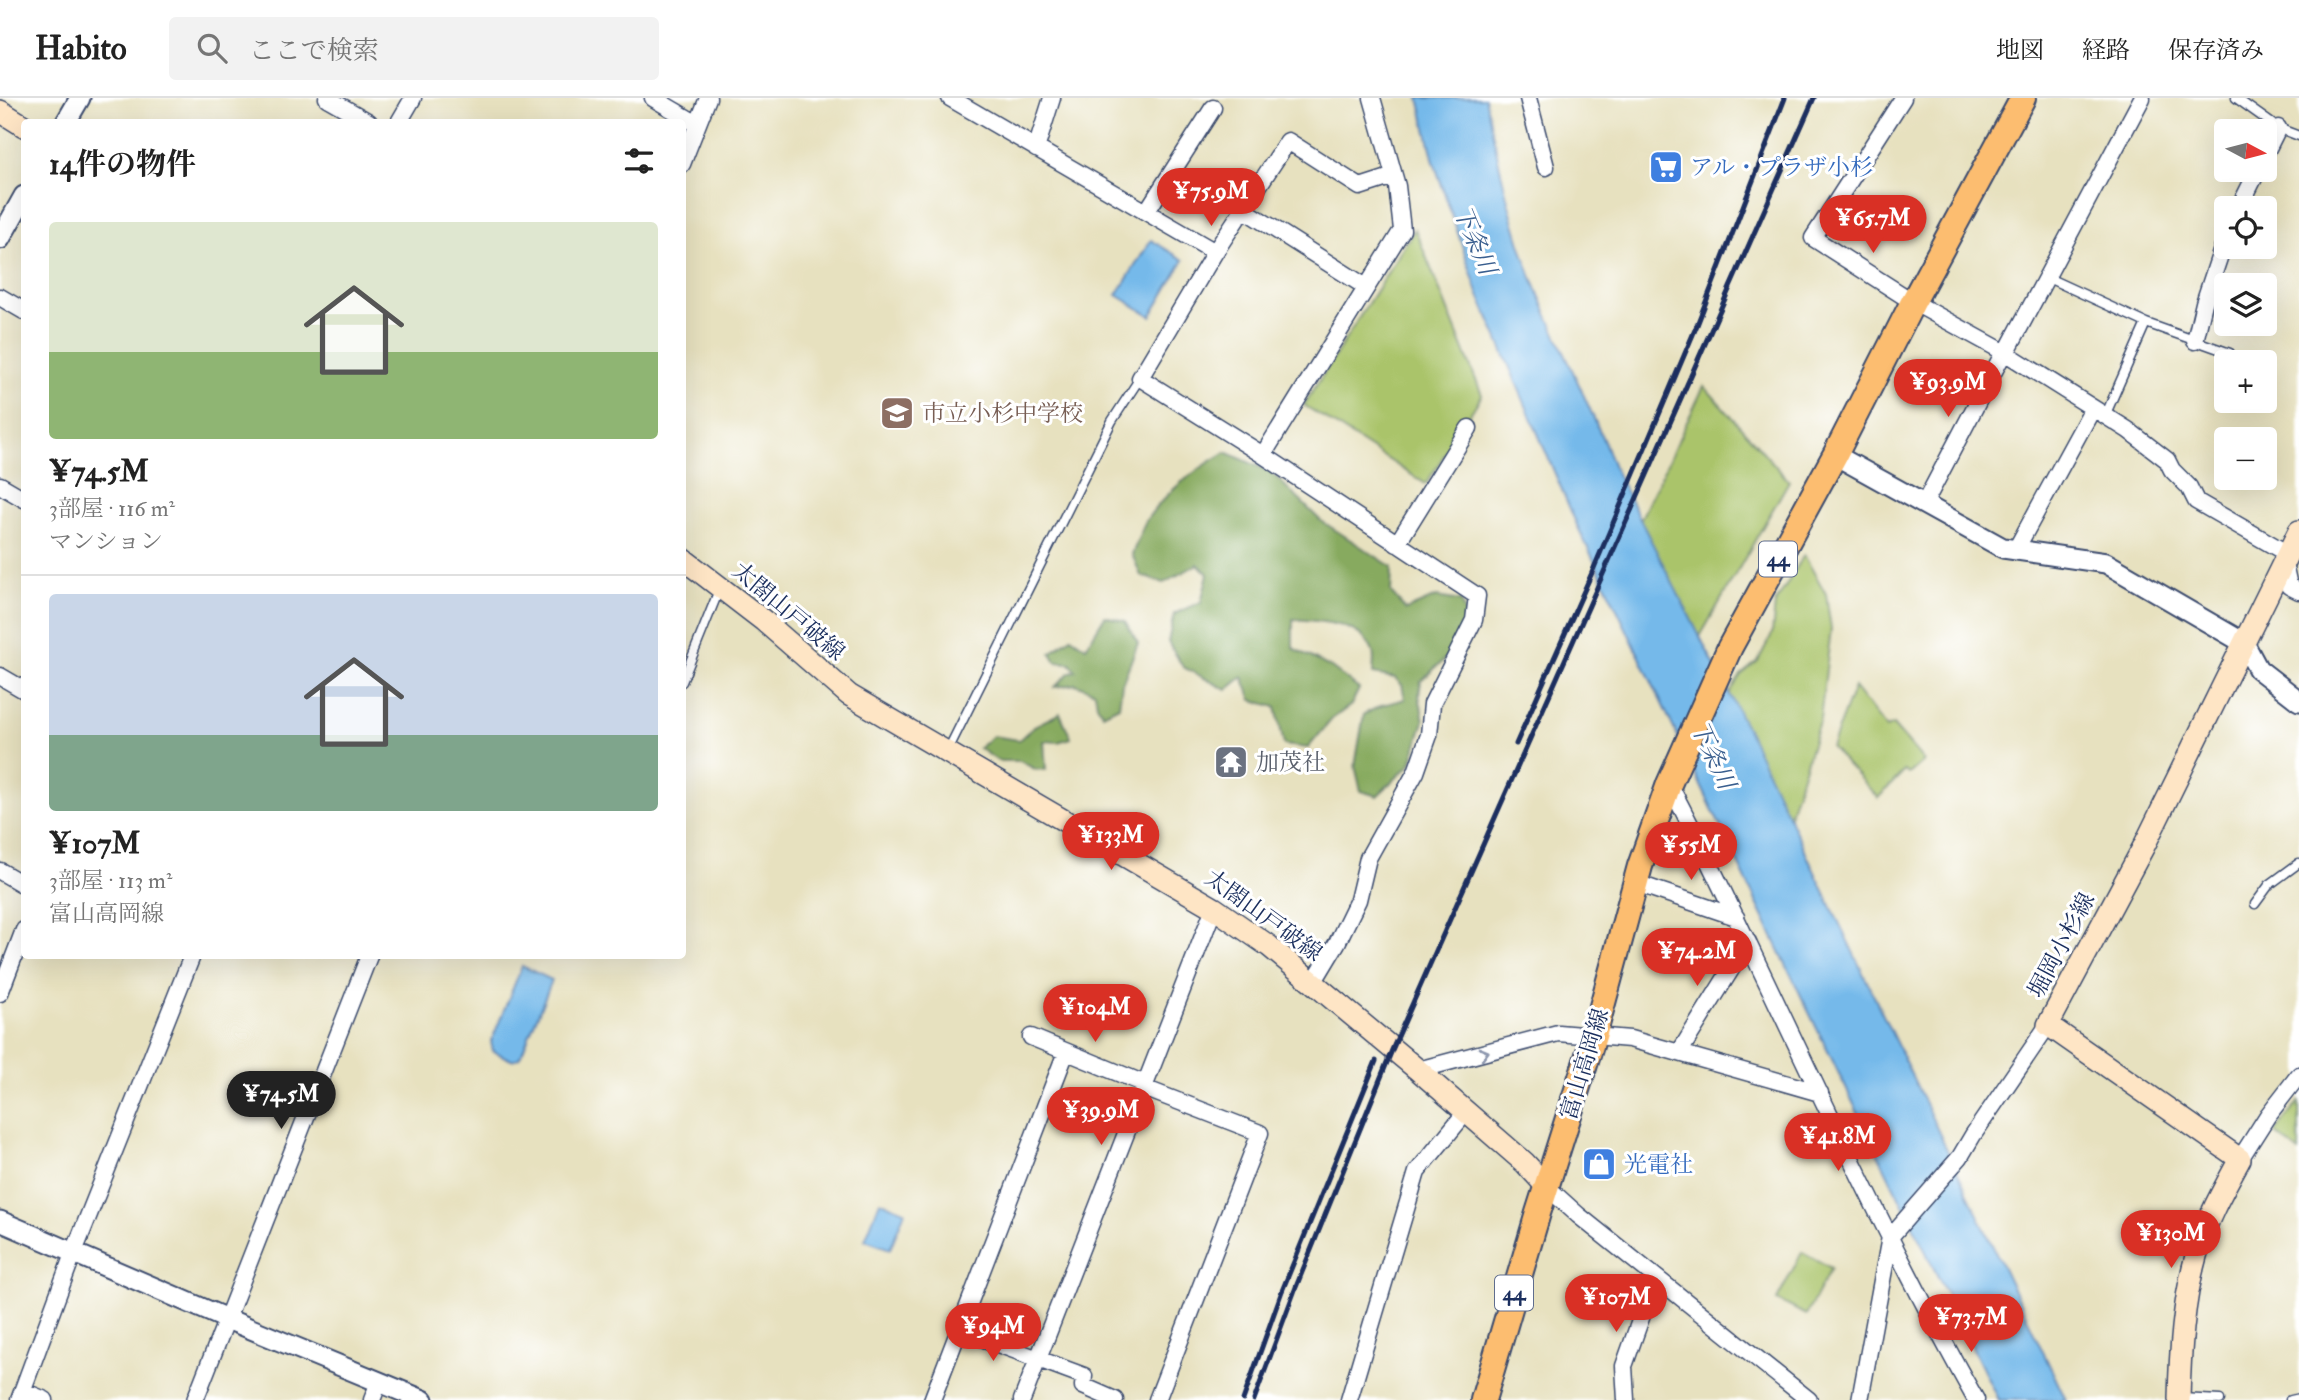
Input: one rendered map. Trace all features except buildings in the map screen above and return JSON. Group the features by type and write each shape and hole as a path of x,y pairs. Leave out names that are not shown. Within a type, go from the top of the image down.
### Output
{"main road":[{"name":"富山高岡線","path":"1483,1400 1546,1186 1594,1036 1636,883 1669,784 1722,665 2024,98"},
{"path":"0,111 21,124"},
{"name":"堀岡小杉線","path":"2240,1159 2048,1025 2144,846 2299,531"},
{"name":"太閤山戸破線","path":"686,561 764,621 849,695 1214,908 1269,946 1418,1070 1525,1163 1546,1186"},
{"path":"2179,1399 2185,1308 2196,1254 2219,1196 2240,1159"}],"street":[{"path":"68,119 80,98"},
{"path":"327,98 364,119"},
{"path":"401,119 413,98"},
{"path":"653,98 698,124"},
{"path":"686,154 708,98"},
{"path":"950,98 1214,252"},
{"path":"1036,149 1052,98"},
{"path":"1263,455 1402,230 1394,176 1372,98"},
{"path":"1528,98 1546,167"},
{"path":"1903,98 1813,238 1913,302 2005,352 2099,412 2167,460 2172,470 2189,486 2196,501 2281,550 2289,586 2299,592"},
{"path":"1924,504 2142,98"},
{"path":"1147,211 1213,108"},
{"path":"1313,983 1358,900 1368,859 1416,772 1429,735 1432,704 1474,620 1477,596 1263,455 1140,378 1214,252 1288,141 1360,187 1394,176"},
{"path":"0,239 21,201"},
{"path":"1243,209 1366,287"},
{"path":"2195,341 2219,259"},
{"path":"0,297 21,309"},
{"path":"2015,551 2099,412"},
{"path":"1397,544 1469,428"},
{"path":"1835,455 2003,548 2106,563 2244,643 2259,669 2299,701"},
{"path":"0,485 21,497"},
{"path":"0,676 21,688"},
{"path":"1669,784 1706,852 1889,1237 1934,1326 1976,1400"},
{"path":"0,871 21,884"},
{"path":"1636,883 1735,916"},
{"path":"1022,1400 1214,908"},
{"path":"0,993 21,938"},
{"path":"1679,1053 1748,942"},
{"path":"46,1400 21,1395 191,959"},
{"path":"195,1400 368,959"},
{"path":"1860,1400 1889,1237 1960,1157 2048,1025"},
{"path":"1418,1070 1558,1034 1594,1036 1630,1039 1819,1093"},
{"path":"1031,1037 1260,1133 1157,1400"},
{"path":"932,1400 1066,1052"},
{"path":"2240,1159 2268,1115 2299,1075"},
{"path":"1349,1400 1416,1172 1466,1112"},
{"path":"1546,1186 1578,1215 1809,1400"},
{"path":"0,1221 227,1319 375,1391 423,1400"},
{"path":"1626,1400 1624,1366 1648,1298 1659,1280"},
{"path":"960,1330 1084,1377 1083,1385 1115,1400"}],"lane":[{"path":"2236,98 2278,128 2299,136"},
{"path":"2046,277 2146,323 2221,350"},
{"path":"2099,412 2146,323"},
{"path":"947,753 1112,421 1140,378"},
{"path":"686,672 720,587"},
{"path":"2255,904 2269,885 2299,863"},
{"path":"2290,1400 2299,1398"},
{"path":"2179,1399 2220,1400"}],"green space":[{"path":"1415,229 1482,395 1426,484 1304,405"},
{"path":"1704,386 1789,481 1690,654 1634,533"},
{"path":"1226,452 1271,472 1320,520 1392,567 1391,593 1406,610 1436,597 1461,601 1467,621 1447,657 1421,681 1419,695 1424,721 1411,764 1377,796 1361,791 1355,766 1364,714 1405,699 1402,685 1395,678 1373,674 1373,652 1359,634 1339,625 1293,619 1293,648 1330,667 1359,689 1351,705 1332,719 1308,748 1284,745 1276,707 1252,700 1243,677 1227,690 1183,667 1168,642 1174,614 1201,602 1208,574 1198,564 1164,583 1141,576 1132,554 1147,519 1164,499 1193,473"},
{"path":"1804,555 1826,594 1831,629 1820,719 1788,819 1728,696 1741,675 1758,661 1772,634 1775,604"},
{"path":"1105,616 1125,621 1138,643 1122,684 1119,706 1103,714 1097,705 1095,692 1076,684 1055,687 1070,672 1076,671 1070,663 1056,662 1051,653 1071,637 1086,647"},
{"path":"1854,687 1886,728 1893,725 1924,761 1909,774 1904,771 1878,798 1831,747"},
{"path":"1060,713 1071,738 1058,742 1044,741 1046,770 1035,769 1020,761 998,761 979,748 993,736 1019,740 1034,726"},
{"path":"2299,1101 2299,1152 2275,1133"},
{"path":"1802,1252 1831,1268 1806,1315 1777,1300"}],"water":[{"name":"下条川","path":"1419,98 1485,98 1523,253 1616,472 1747,729 2066,1400 1998,1400 1803,1000 1576,523 1478,293 1434,162"},
{"path":"1151,240 1184,260 1151,316 1117,295"},
{"path":"522,966 552,980 520,1058 511,1060 493,1051 491,1042"},
{"path":"880,1201 905,1211 890,1249 865,1240"}],"railway":[{"path":"1516,744 1697,325 1785,98"},
{"path":"1254,1400 1296,1287 1392,1050 1814,98"},
{"path":"1243,1400 1282,1291 1376,1061"}],"place":[{"name":"アル・プラザ小杉","path":"1666,167"},
{"name":"市立小杉中学校","path":"897,413"},
{"name":"加茂社","path":"1231,762"},
{"name":"光電社","path":"1599,1164"}]}
